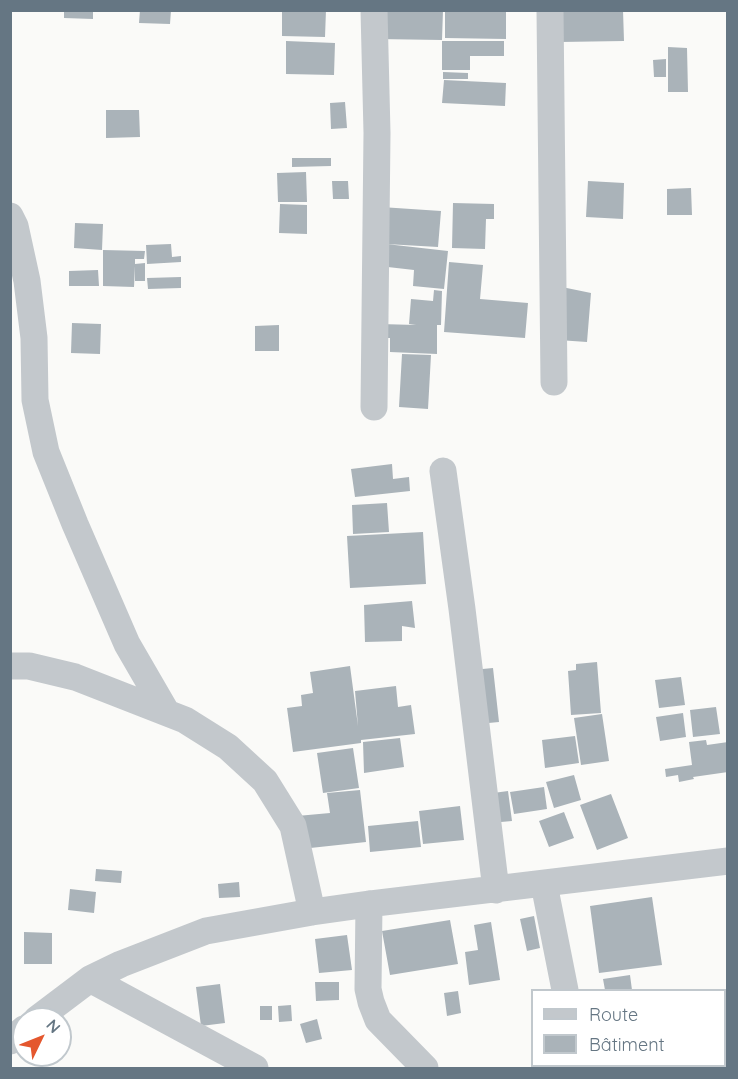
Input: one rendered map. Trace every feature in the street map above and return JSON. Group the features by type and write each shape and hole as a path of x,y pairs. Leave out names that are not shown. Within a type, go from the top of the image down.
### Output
{"street":[{"path":"374,10 377,133 374,407"},
{"path":"550,10 554,382"},
{"path":"10,216 15,226 27,281 34,338 35,400 46,452 127,644 167,713"},
{"path":"443,471 464,621 496,890"},
{"path":"10,666 29,666 75,678 185,720 228,747 264,782 293,826 312,912"},
{"path":"53,1007 90,979 121,964 206,931 369,904 728,861"},
{"path":"544,884 565,989"},
{"path":"369,904 368,989 371,1002 378,1020 425,1068"},
{"path":"90,979 255,1068"}],"building":[{"path":"64,10 93,10 93,19 64,18"},
{"path":"140,10 171,10 170,24 139,23"},
{"path":"282,10 326,10 325,37 282,36"},
{"path":"377,10 443,10 442,40 377,39"},
{"path":"445,10 506,10 506,39 445,38"},
{"path":"560,10 623,10 624,41 560,42"},
{"path":"286,41 335,43 334,75 286,74"},
{"path":"442,41 504,41 504,56 470,56 470,70 442,70"},
{"path":"668,47 687,48 688,92 668,92"},
{"path":"666,59 666,77 654,77 653,60"},
{"path":"443,72 468,73 468,79 443,79"},
{"path":"444,80 506,83 505,106 442,103"},
{"path":"345,102 347,128 331,129 330,103"},
{"path":"106,110 139,110 140,137 106,138"},
{"path":"292,158 331,158 331,166 292,167"},
{"path":"306,172 307,202 278,202 277,173"},
{"path":"332,181 348,181 349,199 333,199"},
{"path":"588,181 624,183 623,219 586,217"},
{"path":"691,188 692,215 667,215 667,189"},
{"path":"453,203 494,204 494,219 486,219 485,249 452,248"},
{"path":"280,204 307,205 307,234 279,233"},
{"path":"381,207 441,211 438,247 386,244 448,251 444,289 413,286 414,270 379,266"},
{"path":"75,223 103,224 102,250 74,248"},
{"path":"171,244 172,257 181,256 181,262 147,264 146,245"},
{"path":"103,250 145,251 144,259 135,259 135,264 145,263 145,281 135,281 135,266 134,287 103,286"},
{"path":"449,262 483,265 480,299 528,303 525,338 444,332"},
{"path":"98,270 99,286 69,286 69,271"},
{"path":"181,277 181,288 148,289 147,278"},
{"path":"557,286 591,293 587,342 558,340"},
{"path":"434,290 442,291 441,325 437,325 437,354 390,352 390,338 380,338 380,324 416,325 409,324 411,299 433,301"},
{"path":"72,323 101,324 100,354 71,353"},
{"path":"279,325 279,351 255,351 255,326"},
{"path":"402,354 431,355 428,409 399,407"},
{"path":"392,464 393,479 409,477 410,491 355,497 351,469"},
{"path":"387,503 389,532 353,534 352,505"},
{"path":"423,532 426,584 350,588 347,536"},
{"path":"412,601 415,628 402,626 402,641 365,642 364,605"},
{"path":"597,662 601,713 571,715 568,671 576,670 576,664"},
{"path":"350,666 358,726 355,691 396,686 398,707 411,705 415,734 361,740 361,743 293,752 287,708 302,706 301,695 313,693 310,672"},
{"path":"493,668 499,722 478,724 472,670"},
{"path":"681,677 685,705 659,708 655,680"},
{"path":"716,707 720,734 693,737 690,710"},
{"path":"683,713 686,737 660,741 656,717"},
{"path":"602,714 609,761 581,765 574,718"},
{"path":"575,736 579,763 545,768 542,740"},
{"path":"400,738 404,767 364,773 363,742"},
{"path":"706,740 707,745 728,742 728,772 693,777 694,779 679,782 678,775 666,777 665,769 692,765 689,742"},
{"path":"353,748 359,788 323,793 317,753"},
{"path":"574,775 581,800 554,808 546,782"},
{"path":"544,787 547,809 514,814 510,792"},
{"path":"360,790 366,842 301,849 297,816 330,813 327,793"},
{"path":"508,791 512,821 490,823 486,794"},
{"path":"611,794 628,838 597,850 580,805"},
{"path":"460,806 464,840 423,844 419,811"},
{"path":"564,812 574,838 549,847 539,821"},
{"path":"418,821 421,847 370,852 368,826"},
{"path":"96,869 122,871 121,883 95,881"},
{"path":"239,882 240,897 219,898 218,884"},
{"path":"70,889 96,892 94,913 68,910"},
{"path":"652,897 662,965 599,973 590,906"},
{"path":"534,916 540,948 527,951 520,919"},
{"path":"450,920 458,964 390,975 382,931"},
{"path":"491,922 500,980 469,985 465,952 478,950 474,925"},
{"path":"24,932 52,933 52,964 24,964"},
{"path":"347,935 352,970 319,973 315,939"},
{"path":"630,975 632,989 605,989 603,979"},
{"path":"315,982 339,982 339,1000 316,1001"},
{"path":"220,984 225,1023 201,1026 196,987"},
{"path":"458,991 461,1013 447,1016 444,993"},
{"path":"291,1005 292,1021 279,1022 278,1006"},
{"path":"260,1006 272,1006 272,1020 260,1020"},
{"path":"317,1019 322,1039 306,1043 300,1024"}]}
